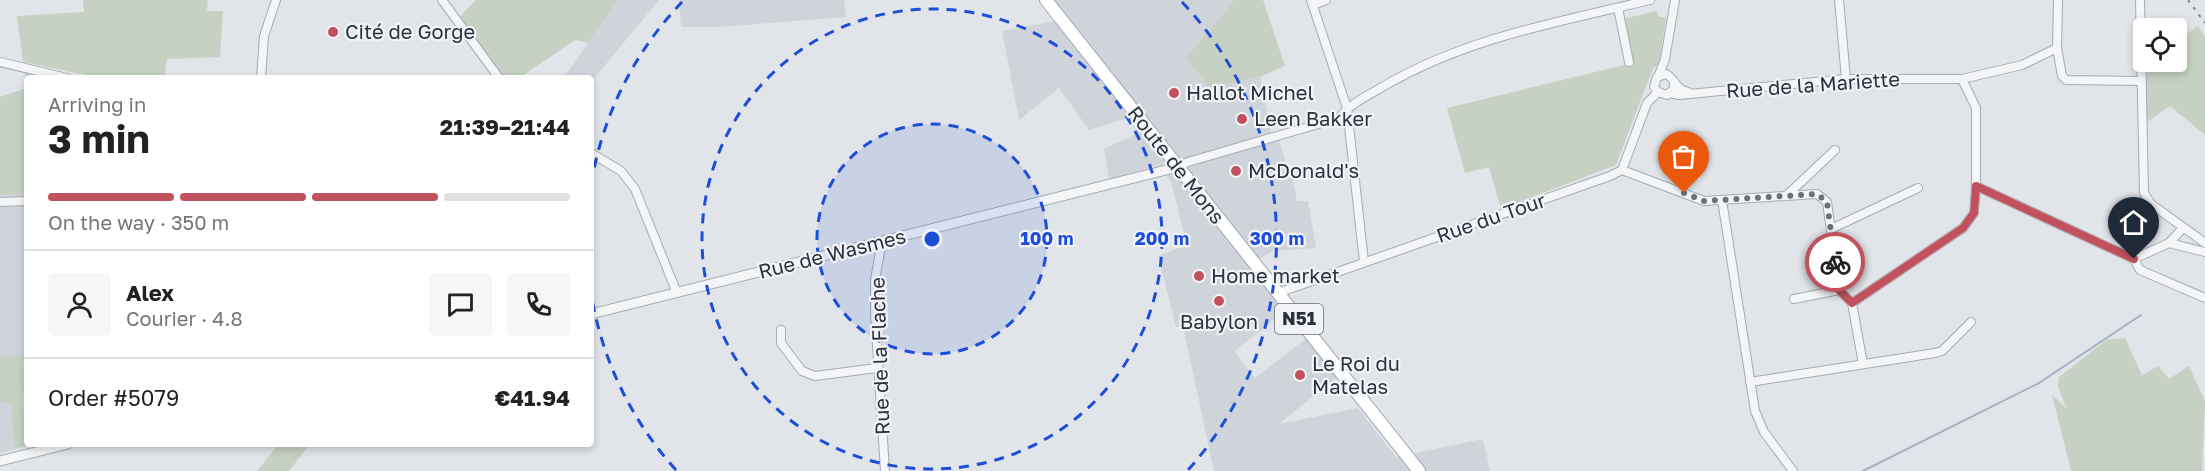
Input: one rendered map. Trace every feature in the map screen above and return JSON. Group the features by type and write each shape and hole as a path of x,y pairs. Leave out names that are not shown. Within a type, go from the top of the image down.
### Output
{"main road":[{"name":"Route de Mons","path":"1046,0 1419,471"}],"street":[{"path":"261,75 264,36 276,0"},
{"path":"442,0 497,75"},
{"path":"1326,0 1312,2 1347,108 1364,262"},
{"path":"1178,167 1188,162 1330,122 1339,118 1347,108 1405,74 1476,43 1615,5 1650,0"},
{"path":"1675,0 1665,59 1622,170 1704,201 1817,194 1827,202 1839,290 1852,303 1863,364"},
{"path":"1839,0 1846,79"},
{"path":"2058,0 2057,48 2062,76 2066,80 2142,81"},
{"path":"2139,0 2144,193 2147,200 2205,243"},
{"path":"1615,5 1629,62"},
{"name":"Rue de la Mariette","path":"1670,93 1846,79 1962,79 2022,65 2057,48"},
{"path":"1665,59 1668,75 1680,90 1692,93"},
{"path":"0,63 54,75"},
{"path":"1659,75 1668,75"},
{"path":"1852,303 1963,228 1974,213 1976,108 1962,79"},
{"path":"1658,92 1670,93 1674,82"},
{"path":"1654,83 1658,92"},
{"path":"1647,104 1658,92"},
{"path":"1786,196 1835,150"},
{"path":"594,155 621,171 635,189 677,293"},
{"name":"Rue de Wasmes","path":"594,314 1178,167"},
{"name":"Rue du Tour","path":"1278,293 1622,170"},
{"path":"1976,186 2134,259 2140,270 2205,298"},
{"path":"1831,229 1918,188"},
{"path":"1722,200 1758,420 1793,471"},
{"path":"0,202 24,201"},
{"path":"2134,259 2169,243 2183,228"},
{"name":"Rue de la Flache","path":"882,241 875,295 877,368 885,471"},
{"path":"2169,243 2205,252"},
{"path":"1794,298 1839,290"},
{"path":"1750,382 1942,351 1971,322"},
{"path":"781,330 781,344 802,371 815,376 877,368"},
{"path":"0,461 56,447"}],"shaded area":[{"path":"618,0 659,0 594,78 594,75 566,75"},
{"path":"679,0 844,0 846,17 718,27 681,27"},
{"path":"1046,0 1234,0 1186,58 1210,88 1260,77 1272,138 1278,137 1288,170 1291,171 1297,201 1308,201 1316,248 1273,251 1254,262 1290,308 1234,351 1255,378 1307,338 1336,378 1279,424 1358,408 1396,457 1483,439 1490,471 1214,471 1183,326 1176,327 1158,256 1187,245 1171,182 1160,165 1109,179 1104,149 1138,133 1128,118 1089,130 1059,88 1019,120 1002,31 1061,20"},
{"path":"24,89 24,447 0,453 0,97"}],"green space":[{"path":"83,0 208,0 207,11 223,11 220,57 167,59 164,75 86,75 23,62 17,16 84,12"},
{"path":"476,0 618,0 588,43 575,40 523,75 497,75 457,20"},
{"path":"1234,0 1263,0 1285,66 1260,77 1210,88 1186,58"},
{"path":"1656,11 1659,17 1666,17 1659,64 1653,68 1616,165 1501,209 1489,167 1465,173 1447,108 1633,63 1623,19"},
{"path":"2198,26 2205,36 2205,135 2170,106 2147,122 2147,72 2187,72 2187,34"},
{"path":"25,71 42,75 25,75"},
{"path":"24,89 24,193 0,195 0,97"},
{"path":"2125,338 2142,375 2158,366 2169,379 2189,366 2205,401 2202,471 2071,471 2052,395 2067,409 2058,387 2059,377 2106,340"},
{"path":"24,355 24,362 22,362 24,394 21,394 24,447 15,449 11,402 0,403 0,357"},
{"path":"277,447 308,447 289,471 257,471"}],"waterway":[{"path":"1863,471 2039,383 2141,315"}],"railway":[{"path":"2188,0 2205,23"}],"way so far":[{"path":"1684,193 1704,201 1817,194 1827,202 1835,262"}],"place":[{"name":"Cité de Gorge","path":"333,32"},
{"name":"Hallot Michel","path":"1174,93"},
{"name":"Leen Bakker","path":"1242,119"},
{"name":"McDonald's","path":"1236,171"},
{"name":"Home market","path":"1199,276"},
{"name":"Babylon","path":"1219,301"},
{"name":"Le Roi du Matelas","path":"1300,375"}],"route":[{"path":"1835,262 1839,290 1852,303 1963,228 1974,213 1976,186 2134,259"}]}
